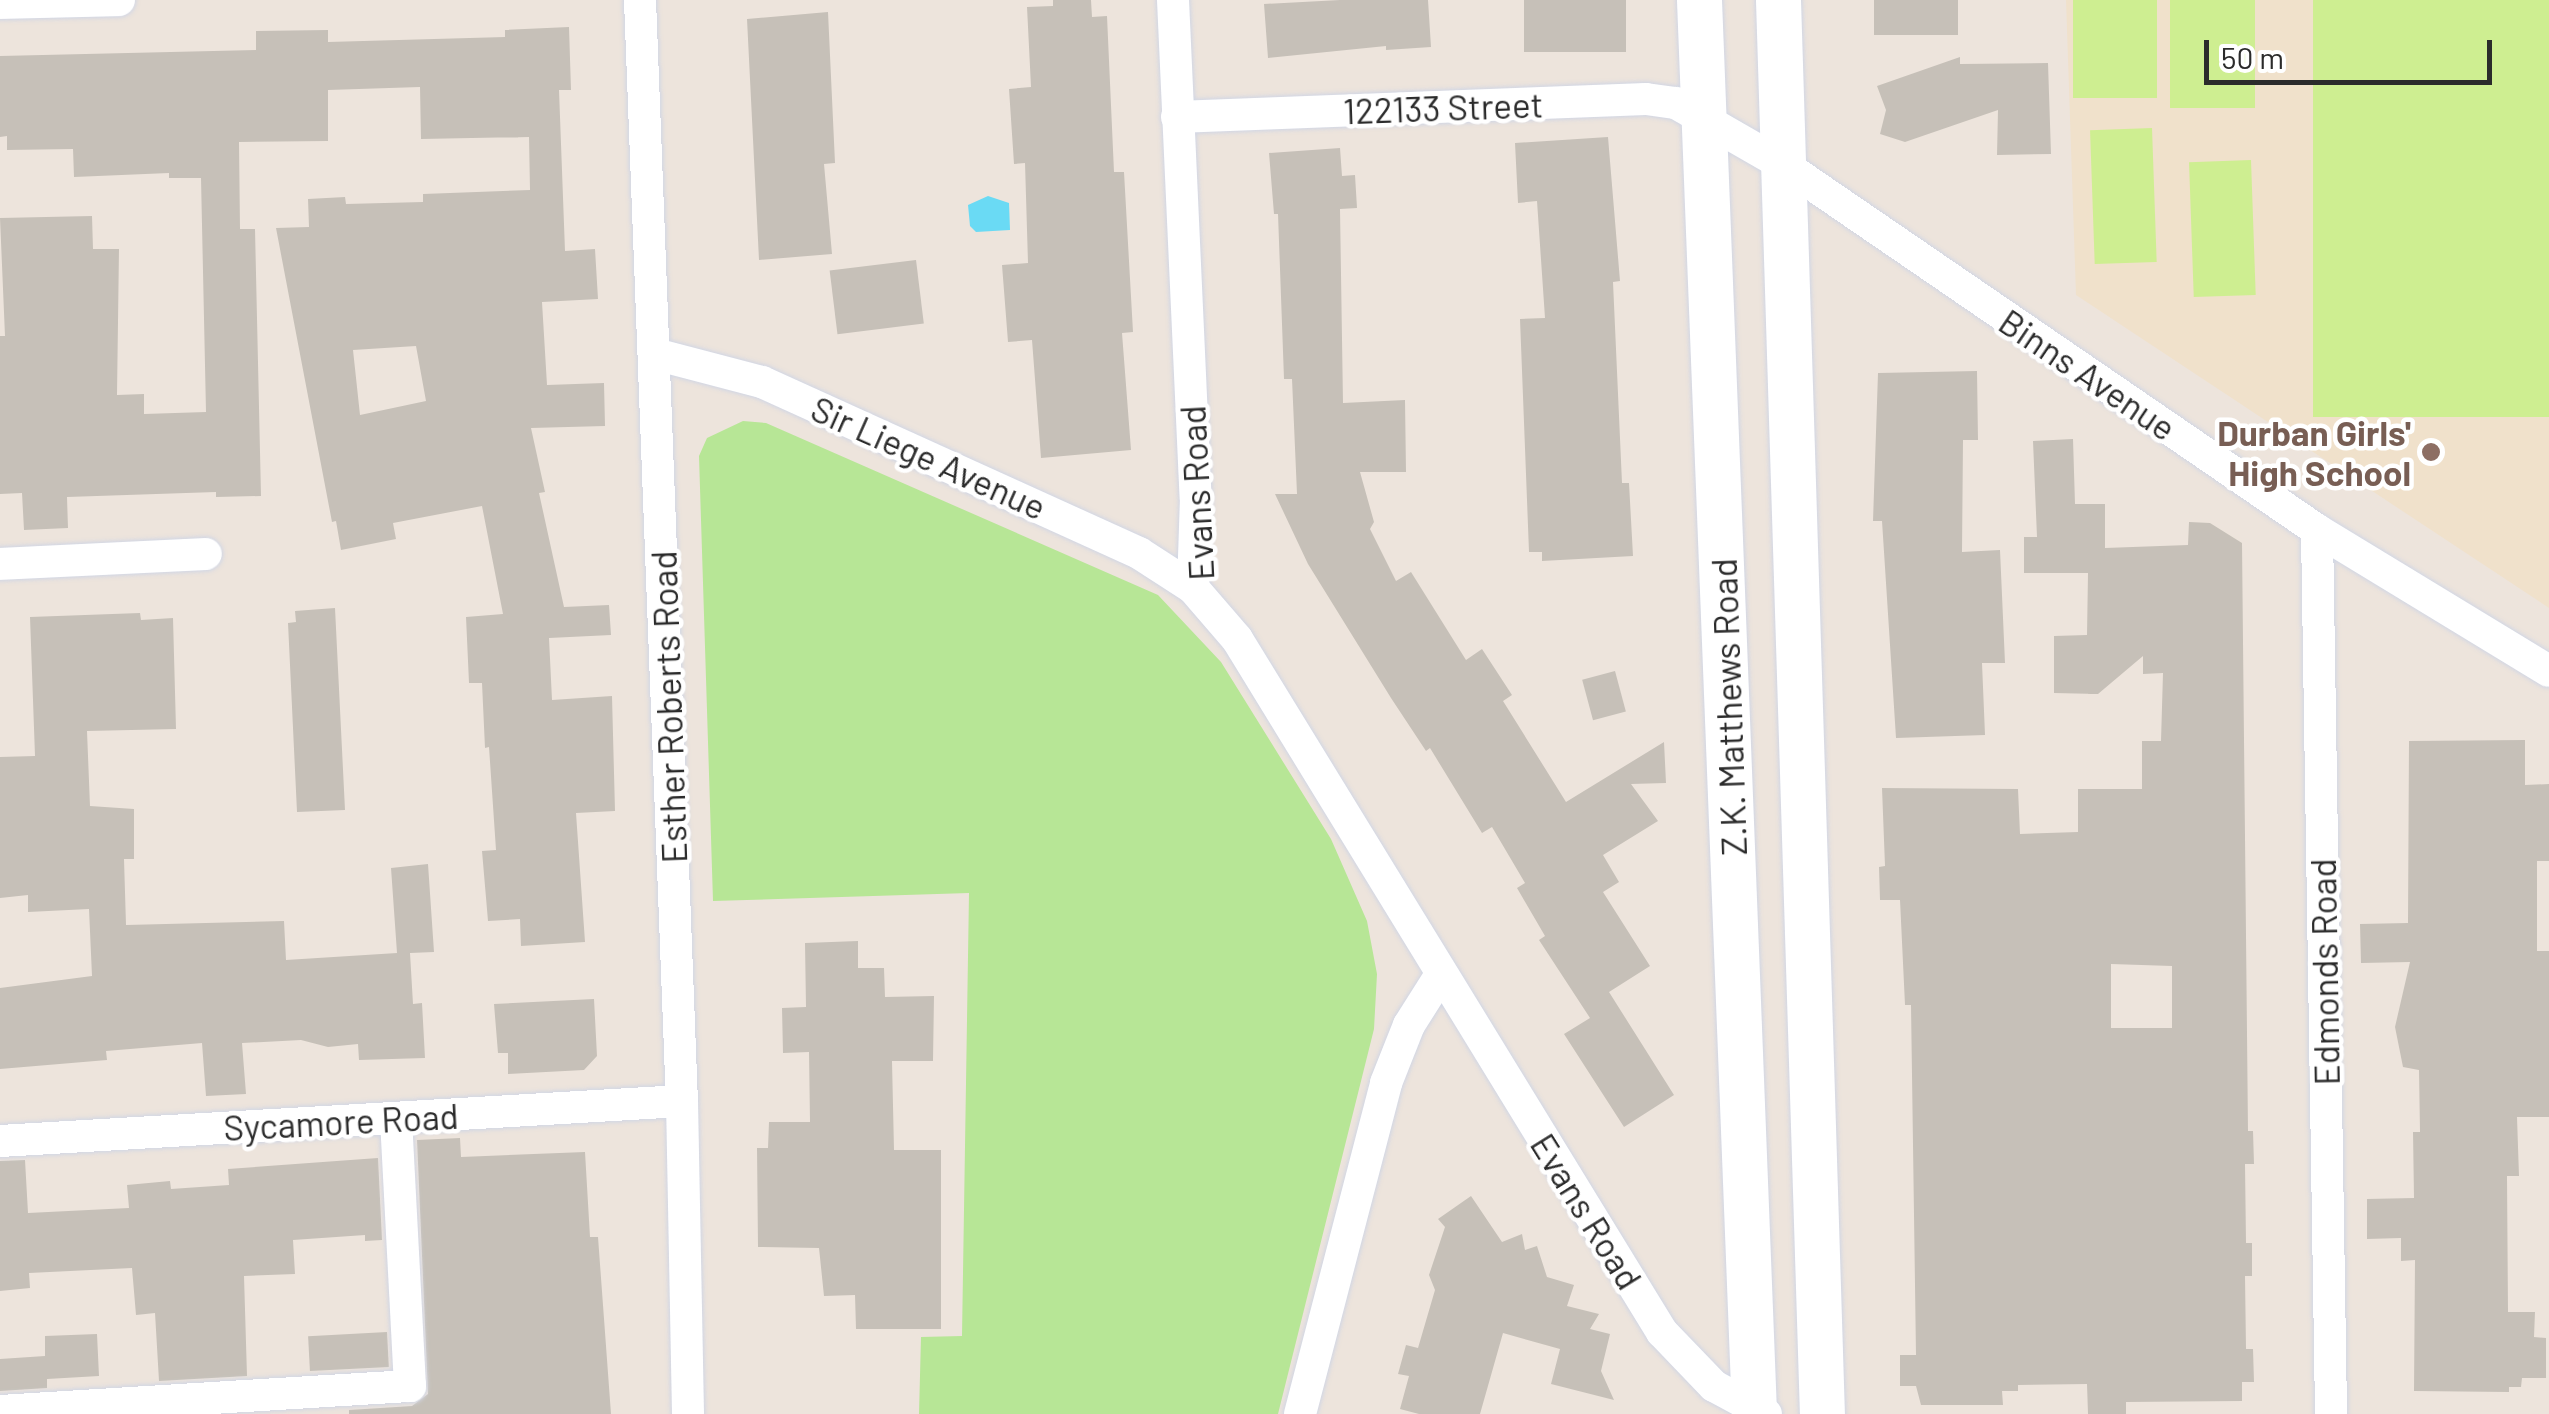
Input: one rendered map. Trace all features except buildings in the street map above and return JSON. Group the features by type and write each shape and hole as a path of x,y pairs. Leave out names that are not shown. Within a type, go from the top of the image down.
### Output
{"street":[{"path":"0,3 119,0"},
{"name":"Esther Roberts Road","path":"640,0 682,1101 688,1414"},
{"name":"Evans Road","path":"1172,0 1196,498 1192,588 1237,639 1440,976 1662,1332 1714,1386 1758,1412"},
{"name":"Z.K. Matthews Road","path":"1700,0 1758,1412"},
{"name":"Z.K. Matthews Road","path":"1778,0 1822,1414"},
{"name":"122133 Street","path":"1177,117 1646,99 1676,103 1784,165"},
{"name":"Binns Avenue","path":"1784,165 2316,530 2549,671"},
{"name":"Sir Liege Avenue","path":"655,354 762,382 1123,545 1192,588"},
{"name":"Edmonds Road","path":"2316,530 2331,1414"},
{"path":"0,564 206,554"},
{"path":"1723,586 1796,584"},
{"path":"1300,1414 1386,1083 1409,1025 1440,976"},
{"name":"Sycamore Road","path":"0,1140 682,1101"},
{"path":"0,1411 326,1402 410,1386 396,1118"}],"shaded area":[{"name":"Durban Girls' High School","path":"2066,0 2549,0 2549,608 2076,295"}],"green space":[{"path":"2073,0 2157,0 2157,98 2073,98"},
{"path":"2170,0 2255,0 2255,108 2170,108"},
{"path":"2313,0 2549,0 2549,417 2313,417"},
{"path":"2152,128 2157,262 2095,264 2090,130"},
{"path":"2251,160 2256,295 2194,297 2189,162"},
{"path":"743,421 766,423 1158,595 1221,662 1331,839 1367,921 1377,974 1374,1029 1278,1414 919,1414 921,1337 962,1336 969,893 713,901 699,456 707,438"}],"water":[{"path":"988,196 1009,203 1010,230 976,232 970,226 968,205"}],"place":[{"name":"Durban Girls' High School","path":"2431,452"}]}
